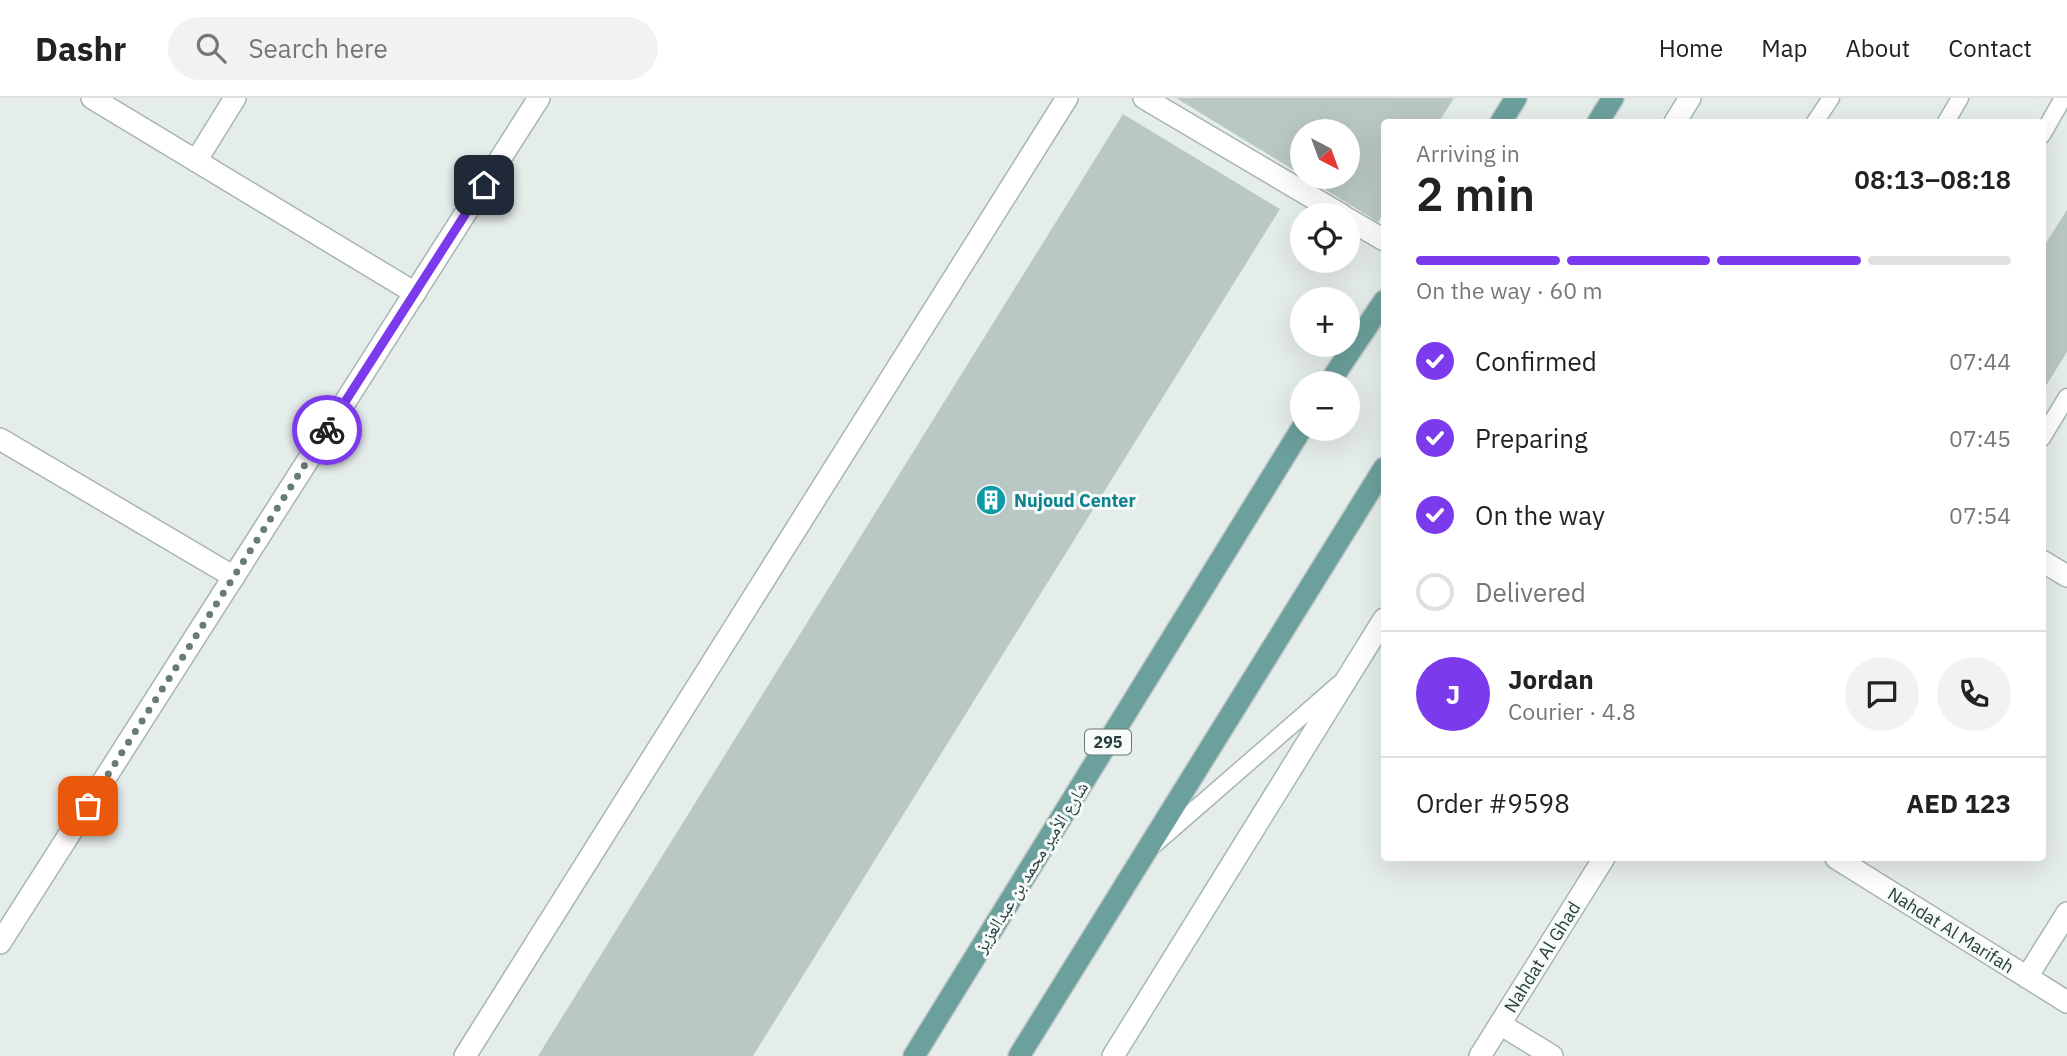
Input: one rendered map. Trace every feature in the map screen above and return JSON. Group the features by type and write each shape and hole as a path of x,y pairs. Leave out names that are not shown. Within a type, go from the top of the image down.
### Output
{"main road":[{"path":"1503,119 1516,98"},
{"path":"1600,119 1613,98"},
{"path":"1337,371 1381,305"},
{"name":"شارع الأمير محمد بن عبدالعزيز","path":"915,1056 1294,441"},
{"path":"1019,1056 1381,473"}],"street":[{"path":"92,98 415,293"},
{"path":"196,161 235,98"},
{"path":"0,943 539,98"},
{"path":"466,1056 1068,98"},
{"path":"1144,98 1322,203"},
{"path":"1677,119 1690,98"},
{"path":"1360,226 1381,238"},
{"path":"0,439 234,577"},
{"path":"2046,563 2067,576"},
{"path":"1112,1056 1381,624"},
{"name":"Nahdat Al Ghad","path":"1480,1056 1602,861"},
{"name":"Nahdat Al Marifah","path":"1841,861 2067,1002"},
{"path":"2027,977 2067,913"},
{"path":"1500,1024 1552,1056"}],"lane":[{"path":"1817,119 1831,98"},
{"path":"1949,119 1960,98"},
{"path":"2046,128 2063,98"},
{"path":"2046,431 2067,397"},
{"path":"1148,850 1345,678"}],"building":[{"path":"1176,98 1454,98 1441,119 1381,119 1381,217 1378,222 1360,211 1360,203 1347,203 1324,189 1360,189 1360,119 1290,119 1290,168"},
{"name":"Nujoud Center","path":"1123,114 1280,209 753,1056 538,1056"},
{"path":"2067,210 2067,352 2046,386 2046,243"}],"way so far":[{"path":"88,806 327,430"}],"place":[{"name":"Nujoud Center","path":"991,500"}],"route":[{"path":"327,430 484,185"}]}
